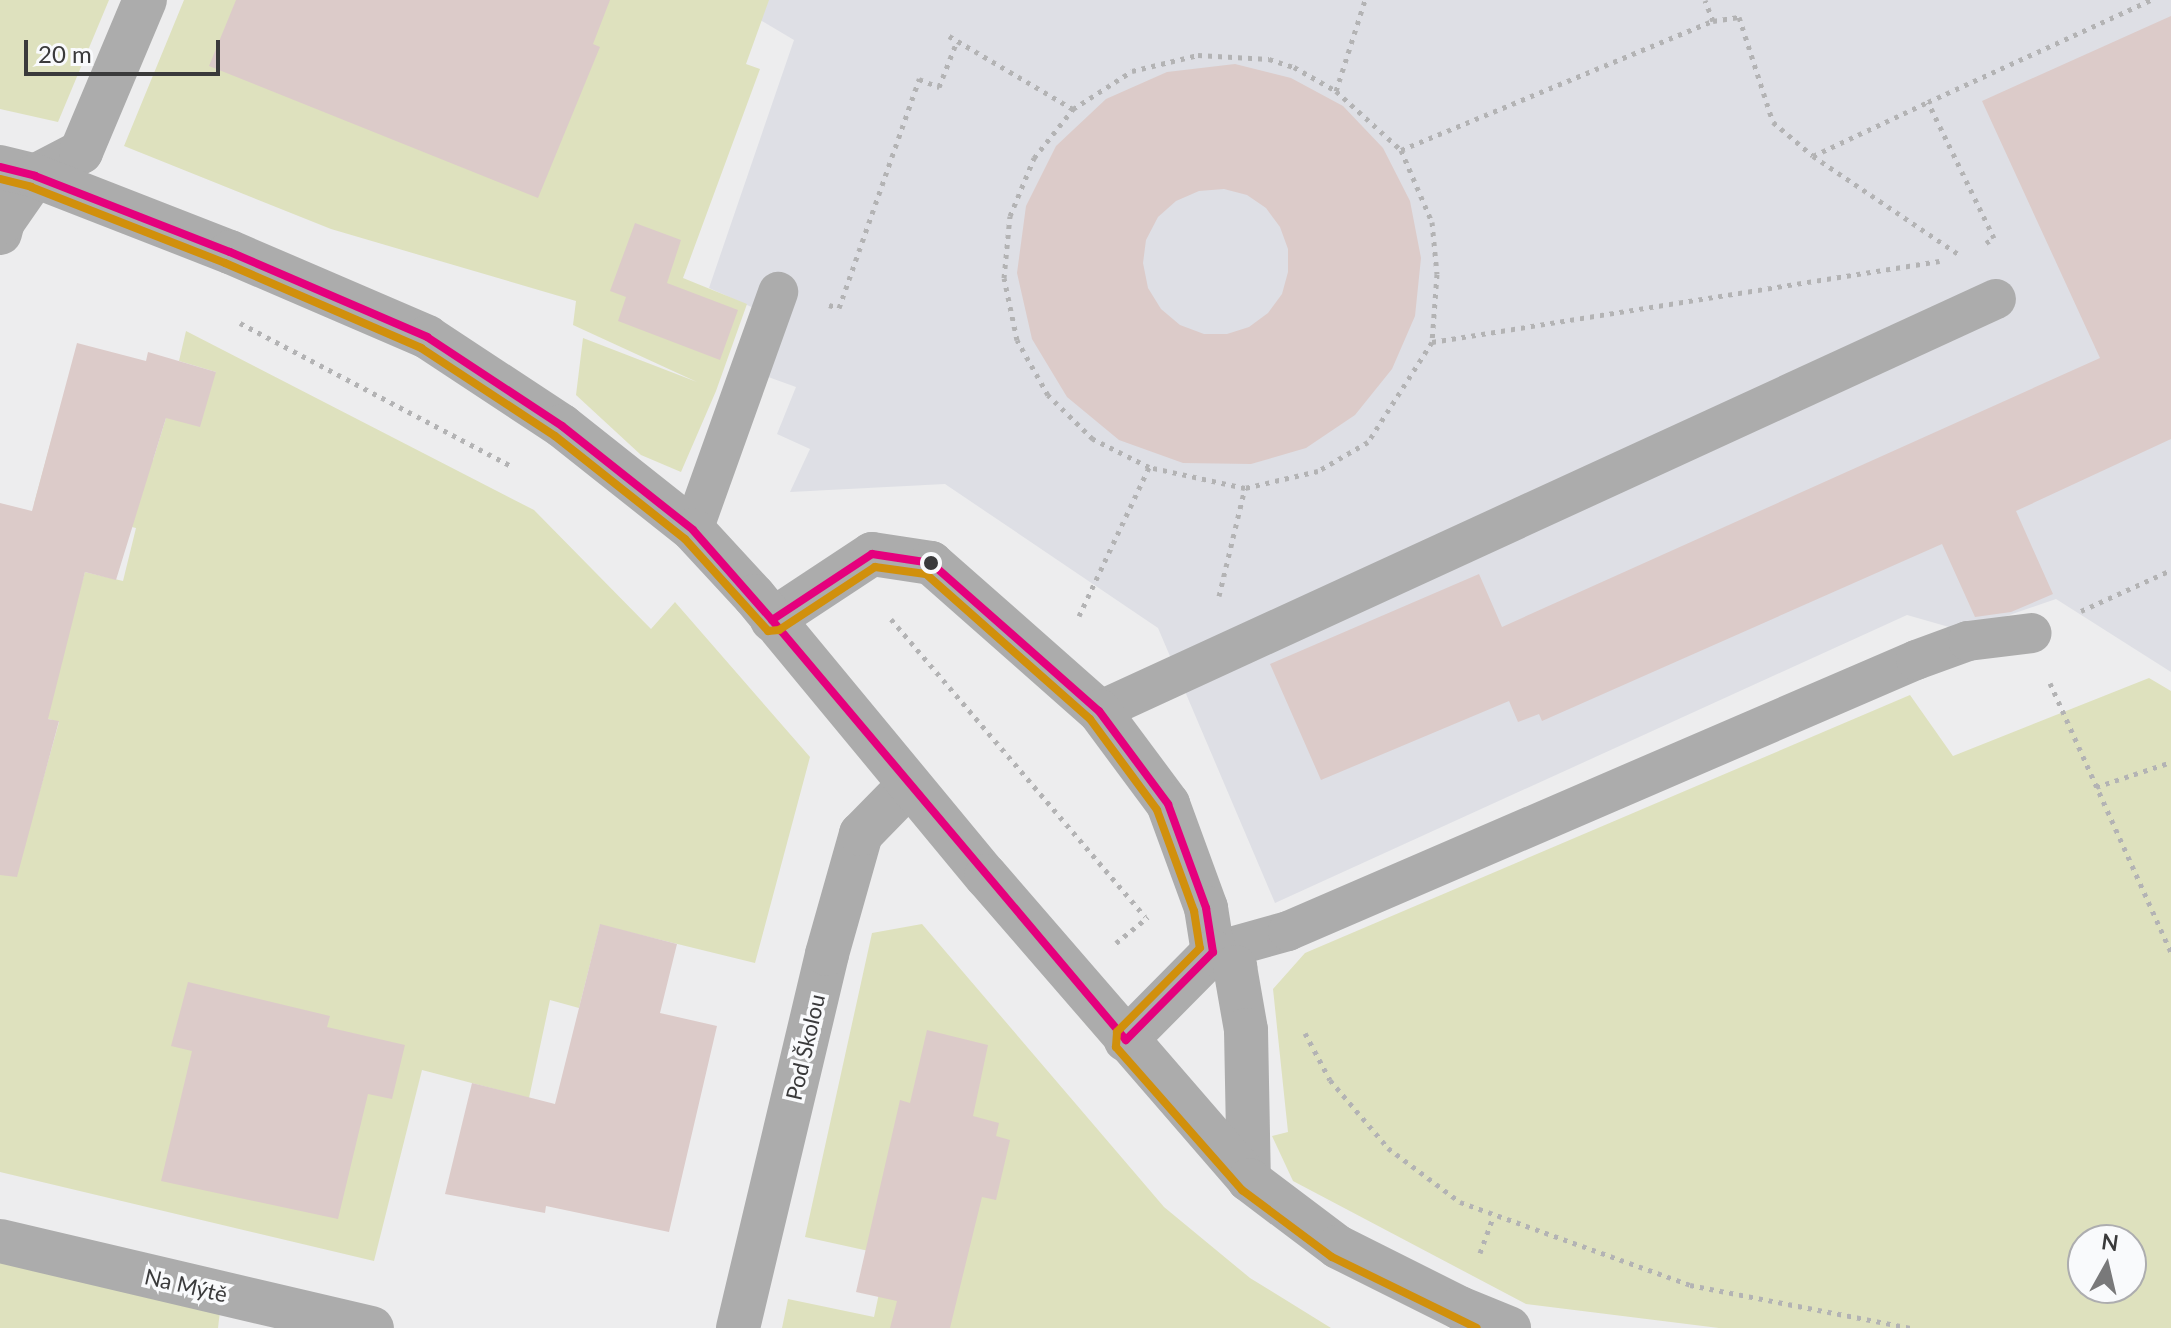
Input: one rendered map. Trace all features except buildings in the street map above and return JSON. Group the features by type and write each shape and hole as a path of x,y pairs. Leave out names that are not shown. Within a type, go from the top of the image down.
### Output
{"street":[{"path":"18,172 81,152 145,0"},
{"path":"0,233 18,172"},
{"path":"18,172 230,252 427,337 562,426 693,530 1126,1040 1249,1180 1338,1247 1460,1308 1509,1328"},
{"path":"772,620 872,554 931,563 1099,711 1168,804 1206,908 1213,952 1235,967 1246,1030 1249,1180"},
{"name":"Pod Školou","path":"738,1328 827,954 861,834 909,785"},
{"path":"1126,1040 1213,952"},
{"name":"Na Mýtě","path":"0,1241 372,1328"}],"lane":[{"path":"693,530 778,292"},
{"path":"1099,711 1996,299"},
{"path":"1213,952 1278,935 1916,660 1968,641 2032,633"}],"path":[{"path":"1336,91 1365,0"},
{"path":"1705,0 1713,21"},
{"path":"1813,156 2151,0"},
{"path":"1401,150 1713,21 1739,17 1773,122 1813,156 1963,257"},
{"path":"949,36 1073,109"},
{"path":"778,292 839,308 919,79 939,87 957,41"},
{"path":"1198,55 1269,59 1294,67 1336,91 1401,150 1432,222 1437,274 1432,342 1368,442 1318,471 1245,488 1149,467 1093,439 1048,395 1017,340 1004,278 1010,216 1034,158 1073,109 1132,71 1198,55"},
{"path":"1928,102 1994,238 1983,245"},
{"path":"1432,342 1963,257 1973,251"},
{"path":"227,316 515,467"},
{"path":"1145,690 1077,618 1149,467"},
{"path":"1204,661 1245,488"},
{"path":"2032,633 2171,570"},
{"path":"891,619 1146,917"},
{"path":"2062,715 2171,952"},
{"path":"2096,787 2171,762"},
{"path":"1114,945 1146,917 1161,914"},
{"path":"1302,1027 1330,1080 1388,1148 1460,1202 1690,1285 1912,1328"}],"shaded area":[{"path":"749,0 2171,0 2171,672 2056,599 1963,631 1907,615 1275,903 1158,628 945,484 790,492 810,449 777,434 796,387 735,365 756,309 709,288 794,40 745,11"}],"green space":[{"path":"0,0 109,0 58,122 0,109"},
{"path":"184,0 769,0 746,64 760,69 683,278 747,304 716,391 681,472 641,455 576,395 583,338 697,382 573,325 576,301 331,229 124,146"},
{"path":"186,331 534,510 651,629 675,602 810,757 755,963 600,925 579,1008 550,1000 529,1098 422,1070 374,1261 0,1172 0,799 35,808 59,722 42,717 85,572 123,581 136,528 34,504 53,434 153,460 166,418 216,372 179,361"},
{"path":"2149,678 2171,691 2171,1328 1719,1328 1526,1304 1293,1181 1272,1136 1288,1132 1273,989 1305,953 1910,695 1953,756"},
{"path":"922,924 1164,1207 1250,1278 1331,1328 782,1328 788,1299 874,1317 887,1255 805,1237 872,933"},
{"path":"0,1261 220,1311 218,1328 0,1328"}],"transit line":[{"path":"0,167 35,176 230,252 427,337 562,426 693,530 772,620"},
{"path":"0,179 31,187 225,263 421,348 555,436 685,539 768,631 779,630 875,567 926,574 1090,719 1157,810 1194,911 1200,948 1117,1032 1116,1047 1242,1190 1332,1257 1477,1328"},
{"path":"872,554 931,563 1099,711 1168,804 1206,908 1213,952 1126,1040 772,620 872,554"}]}
